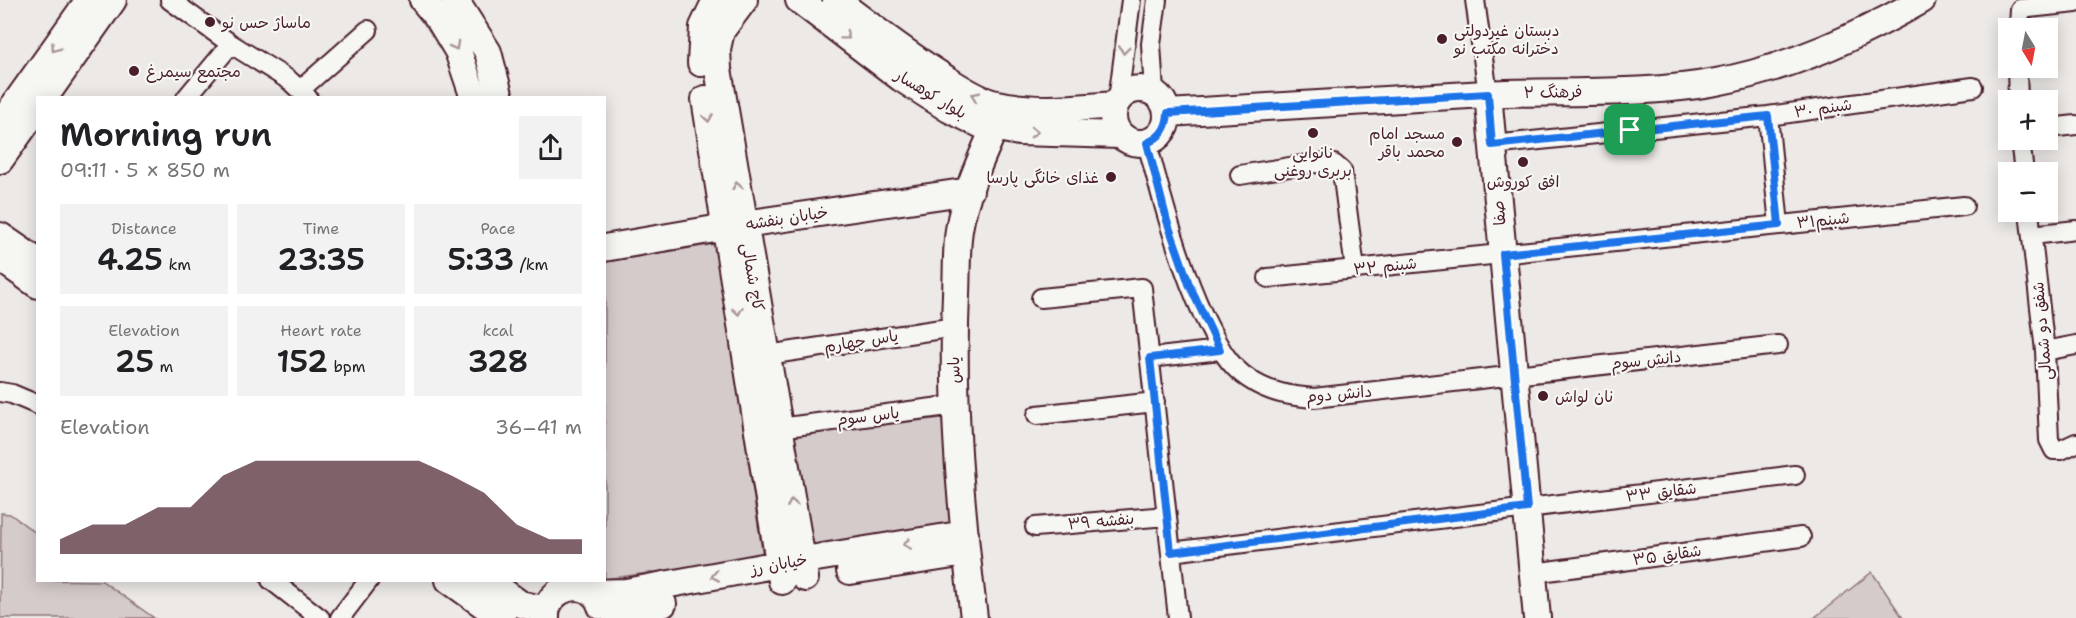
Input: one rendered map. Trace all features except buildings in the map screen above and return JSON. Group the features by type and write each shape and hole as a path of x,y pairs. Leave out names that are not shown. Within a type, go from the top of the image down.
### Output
{"street":[{"path":"0,124 89,0"},
{"path":"45,96 113,0"},
{"path":"170,0 231,44 290,80 304,94 368,30"},
{"path":"423,0 440,21 458,51 473,96"},
{"path":"455,0 488,52 499,96"},
{"name":"کاج شمالی","path":"716,0 703,27 701,70 734,226 792,571"},
{"name":"کاج شمالی","path":"744,0 721,31 717,49 718,69 734,226 767,355 779,428 792,571"},
{"name":"بلوار کوهسار","path":"799,0 901,78 949,109 982,124 1019,132 1120,135"},
{"name":"بلوار کوهسار","path":"836,0 914,59 961,89 990,102 1021,109 1066,109 1117,102"},
{"path":"1131,0 1113,120 1120,135 1132,142 1147,143 1161,135 1167,121 1161,103 1151,44 1157,0"},
{"path":"1475,0 1488,94"},
{"name":"فرهنگ ۲","path":"1161,103 1637,90 1716,82 1795,62 1869,30 1922,0"},
{"path":"2020,18 2020,9 2076,3"},
{"path":"188,96 231,44"},
{"name":"شبنم ۳۰","path":"1492,145 1768,116 1973,87"},
{"path":"1117,102 1131,90 1139,89 1161,103"},
{"name":"صفا","path":"1488,94 1537,618"},
{"path":"0,160 36,110"},
{"path":"1768,116 1779,225"},
{"path":"2058,127 2076,125"},
{"name":"یاس","path":"975,618 966,544 956,405 955,327 959,230 976,171 995,127"},
{"name":"دانش دوم","path":"1147,143 1167,221 1189,284 1220,350 1248,379 1269,390 1291,396 1314,398 1514,375"},
{"path":"1240,175 1314,163 1334,164 1342,171 1355,269"},
{"name":"خیابان بنفشه","path":"606,248 970,190"},
{"name":"شبنم۳۱","path":"1503,254 1964,206"},
{"name":"شفق دو شمالی","path":"2030,222 2045,351 2049,440 2054,450 2061,450 2076,443"},
{"path":"2032,235 2076,230"},
{"path":"0,236 36,261"},
{"name":"شبنم ۳۲","path":"1268,278 1503,254"},
{"path":"0,258 36,284"},
{"path":"1041,298 1142,288 1178,618"},
{"name":"یاس چهارم","path":"767,355 955,327"},
{"name":"دانش سوم","path":"1514,375 1778,345"},
{"path":"2045,351 2076,345"},
{"path":"1150,358 1220,350"},
{"path":"0,392 12,394 36,404"},
{"path":"1037,415 1155,402"},
{"name":"یاس سوم","path":"779,428 956,405"},
{"name":"شقایق ۳۳","path":"1171,552 1795,475"},
{"name":"بنفشه ۳۹","path":"1035,527 1167,516"},
{"name":"شقایق ۳۵","path":"1533,573 1801,537"},
{"name":"خیابان رز","path":"490,582 520,604 552,600 568,587 626,592 792,571 966,544"},
{"name":"خیابان رز","path":"615,618 626,611 792,571"},
{"path":"274,582 320,618"},
{"path":"340,618 367,582"},
{"path":"452,582 502,618"},
{"path":"588,588 600,602 603,618"}],"shaded area":[{"path":"715,244 763,557 606,579 606,262"},
{"path":"942,418 953,527 813,548 789,435"},
{"path":"1,513 10,514 36,533 36,582 103,582 154,618 0,618"},
{"path":"1872,572 1903,618 1814,618"}],"place":[{"name":"ماساژ حس نو","path":"210,22"},
{"name":"دبستان غیردولتی دخترانه مکتب نو","path":"1442,39"},
{"name":"مجتمع سیمرغ","path":"134,71"},
{"name":"نانوایی بربری روغنی","path":"1313,133"},
{"name":"مسجد امام محمد باقر","path":"1457,142"},
{"name":"افق کوروش","path":"1523,162"},
{"name":"غذای خانگی پارسا","path":"1111,177"},
{"name":"نان لواش","path":"1543,396"}],"route":[{"path":"1488,94 1492,145 1630,130 1768,116 1779,225 1503,254 1527,508 1171,552 1150,358 1220,350 1189,284 1167,221 1147,143 1161,135 1165,129 1168,113 1488,94"}]}
